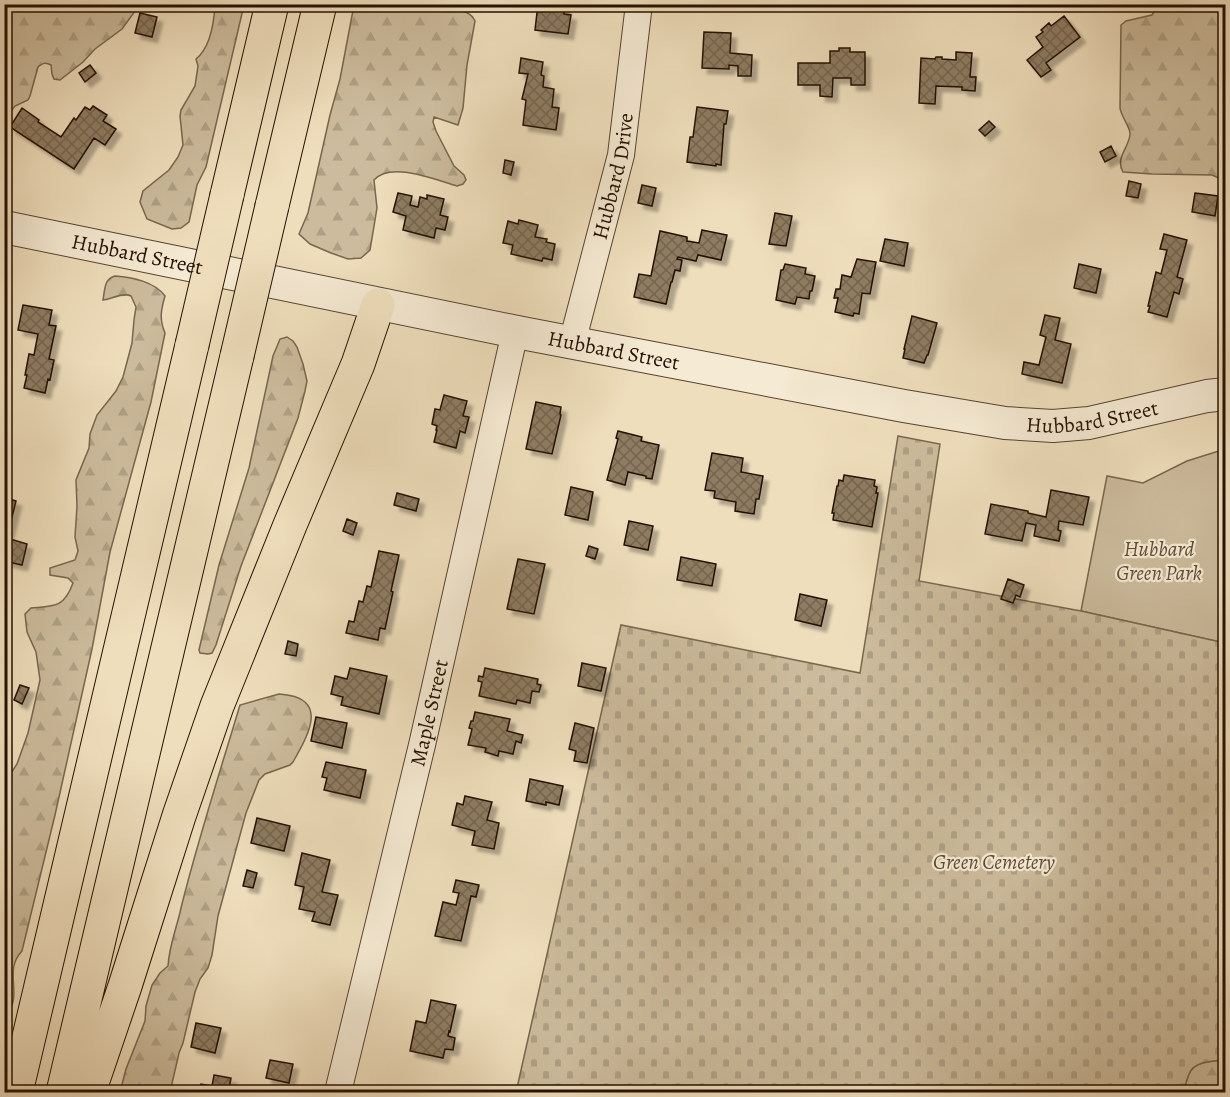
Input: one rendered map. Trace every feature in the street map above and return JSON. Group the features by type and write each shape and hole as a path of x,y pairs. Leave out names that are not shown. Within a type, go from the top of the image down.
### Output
{"highway":[{"path":"16,1092 272,4"},
{"path":"63,1092 320,4"},
{"path":"88,1092 209,728 286,535 358,364 378,304"}],"street":[{"name":"Hubbard Drive","path":"572,343 621,155 639,4"},
{"name":"Hubbard Street","path":"4,227 515,332 989,421 1029,426 1089,423 1207,396 1226,394"},
{"name":"Maple Street","path":"338,1092 422,745 515,332"}],"green space":[{"path":"5,4 158,5 135,11 122,29 60,80 54,79 51,65 46,63 38,67 28,100 15,106 5,119"},
{"path":"215,5 244,5 206,167 197,185 189,222 181,228 172,229 147,219 140,202 143,191 169,170 183,145 181,110 195,86 198,66 196,59 208,41 213,26"},
{"path":"354,5 445,5 470,14 475,21 467,65 463,108 458,125 434,117 433,122 454,166 466,180 457,186 426,176 391,172 374,180 377,208 370,250 361,258 348,259 310,244 299,234 308,213 340,79"},
{"path":"1158,5 1225,5 1225,183 1212,175 1123,172 1121,167 1121,158 1130,135 1120,108 1121,25 1126,21 1152,15"},
{"path":"115,276 143,281 161,291 165,296 161,314 165,333 151,402 110,552 92,649 55,815 22,951 14,967 11,1009 5,1017 5,782 17,764 28,733 40,680 36,652 27,632 25,614 31,608 52,606 62,601 73,583 68,578 50,575 50,568 75,560 78,551 75,537 76,480 89,448 90,434 97,415 116,391 123,377 132,343 136,307 131,296 121,295 103,300 107,282"},
{"path":"287,337 297,347 307,381 298,418 241,566 216,645 212,653 200,653 219,565 249,468 273,356 280,339"},
{"name":"Green Cemetery","path":"898,436 940,444 919,581 1081,611 1225,643 1225,1060 1204,1062 1195,1066 1180,1092 535,1092 517,1088 621,625 860,673"},
{"name":"Hubbard Green Park","path":"1225,449 1225,643 1081,611 1107,476 1143,483 1187,461"},
{"path":"279,694 295,697 305,702 310,709 309,729 293,762 265,774 259,780 246,813 218,916 212,955 195,992 170,1092 120,1092 126,1069 145,1021 146,1006 152,985 168,966 171,944 195,857 240,705"},
{"path":"1225,1060 1225,1092 1180,1092 1195,1066 1204,1062"}],"building":[{"path":"538,4 565,4 564,14 571,15 568,34 535,30"},
{"path":"140,13 157,17 152,37 135,33"},
{"path":"1064,16 1080,37 1046,63 1051,70 1041,77 1027,60 1043,47 1036,37 1043,32 1041,30 1049,23 1051,26"},
{"path":"704,32 731,33 730,53 752,55 751,76 738,76 738,66 729,65 729,69 702,68"},
{"path":"839,48 850,48 850,52 865,52 865,85 851,85 851,78 833,78 832,97 820,96 820,85 798,85 798,63 830,63 830,51 839,51"},
{"path":"956,52 972,53 970,77 976,77 975,91 962,90 962,87 936,86 935,104 919,103 921,58 942,57 942,59 956,60"},
{"path":"521,58 543,62 541,75 544,76 543,87 554,89 552,107 559,108 556,130 523,125 526,100 522,99 528,74 519,73"},
{"path":"90,65 96,73 85,82 79,73"},
{"path":"93,106 107,115 103,121 116,129 105,145 94,138 74,169 10,127 22,108 61,137 85,107 90,110"},
{"path":"697,107 728,111 726,124 724,124 721,165 687,162"},
{"path":"989,121 995,127 985,136 979,130"},
{"path":"1111,146 1116,156 1105,162 1100,152"},
{"path":"505,160 514,162 511,175 503,173"},
{"path":"1129,181 1141,184 1138,198 1126,196"},
{"path":"642,185 656,188 652,206 638,203"},
{"path":"398,193 412,196 410,205 418,207 420,197 427,199 427,195 444,199 440,215 448,217 445,230 436,228 434,238 403,230 406,216 393,212"},
{"path":"1195,193 1218,196 1215,216 1192,212"},
{"path":"775,213 792,216 786,246 769,244"},
{"path":"519,220 538,225 535,237 547,239 546,242 555,244 552,260 543,258 542,261 511,254 513,245 503,243 508,221 518,224"},
{"path":"702,230 727,235 721,260 698,255 696,261 678,257 677,259 682,260 680,271 675,270 666,304 634,297 639,274 651,276 660,231 687,237 687,241 699,243"},
{"path":"1164,234 1187,240 1177,277 1183,279 1179,294 1174,292 1167,317 1148,312 1156,272 1161,274 1167,250 1160,249"},
{"path":"885,239 908,243 904,266 880,261"},
{"path":"857,259 876,262 870,294 862,293 859,314 854,313 853,316 835,312 838,298 834,298 836,289 840,289 842,275 851,277"},
{"path":"785,264 806,268 805,274 815,276 809,299 797,297 795,304 776,300 781,270"},
{"path":"1079,264 1101,269 1096,293 1074,288"},
{"path":"23,305 52,310 49,325 56,326 49,359 54,360 45,393 24,388 29,354 34,355 38,334 18,330"},
{"path":"1045,315 1060,318 1055,340 1071,344 1062,383 1022,374 1024,362 1039,365 1046,337 1040,335"},
{"path":"912,316 937,323 924,363 903,358"},
{"path":"444,395 467,401 463,416 469,417 465,433 460,431 456,448 434,442 437,430 437,426 432,424 435,409 440,410"},
{"path":"536,402 561,407 552,454 526,449"},
{"path":"618,431 642,437 641,441 659,445 652,479 628,472 625,485 607,480"},
{"path":"712,453 743,458 741,472 763,476 754,514 735,511 736,502 714,498 715,491 705,490"},
{"path":"844,475 875,480 874,486 877,487 876,493 878,493 872,527 833,520 834,513 832,513 837,486 839,480 843,481"},
{"path":"571,487 593,492 588,520 565,515"},
{"path":"1051,490 1089,497 1083,525 1059,521 1058,530 1061,531 1059,541 1034,536 1036,525 1026,523 1022,541 985,534 991,504 1046,517"},
{"path":"397,493 419,499 416,511 394,505"},
{"path":"4,497 16,501 8,533 4,532"},
{"path":"347,519 357,523 353,535 343,531"},
{"path":"629,521 653,526 648,550 624,545"},
{"path":"7,538 27,544 22,565 4,561"},
{"path":"589,546 598,549 595,559 586,556"},
{"path":"379,551 399,555 385,629 380,628 378,640 346,633 349,621 354,622 359,601 363,602 367,586 371,587"},
{"path":"681,557 716,564 712,586 677,580"},
{"path":"518,559 545,564 534,614 507,609"},
{"path":"1008,579 1024,585 1020,597 1016,595 1013,603 1001,599"},
{"path":"800,594 827,600 821,626 795,620"},
{"path":"288,641 298,644 296,656 285,654"},
{"path":"582,663 606,668 601,691 578,686"},
{"path":"350,668 387,676 379,714 341,705 343,697 331,694 335,676 347,679"},
{"path":"485,668 538,679 537,684 541,685 539,692 532,691 530,703 517,700 516,704 479,696 482,682 478,681 479,676 483,677"},
{"path":"20,685 29,688 22,704 14,700"},
{"path":"475,712 510,719 507,731 523,735 521,743 516,741 513,754 499,751 498,756 485,752 486,748 468,745 472,729 469,728"},
{"path":"316,717 347,723 342,748 311,741"},
{"path":"575,723 594,728 587,763 574,761 576,751 569,749"},
{"path":"326,762 366,770 360,798 324,790 327,778 322,777"},
{"path":"530,779 563,786 559,805 526,801"},
{"path":"465,796 492,802 487,820 499,823 494,849 472,845 475,831 452,825 457,803 463,805"},
{"path":"257,818 290,826 284,851 251,843"},
{"path":"302,853 330,860 322,892 338,895 330,925 312,921 315,912 299,909 304,887 295,885"},
{"path":"247,870 257,873 253,888 243,886"},
{"path":"456,880 479,885 476,897 471,896 461,941 435,936 443,902 456,905 459,893 453,892"},
{"path":"431,1000 456,1005 448,1036 455,1038 453,1050 445,1049 443,1058 410,1051 416,1021 426,1023"},
{"path":"196,1023 221,1028 215,1053 191,1047"},
{"path":"270,1060 293,1064 289,1083 266,1078"},
{"path":"214,1075 231,1078 230,1092 199,1092 201,1084 212,1086"}]}
